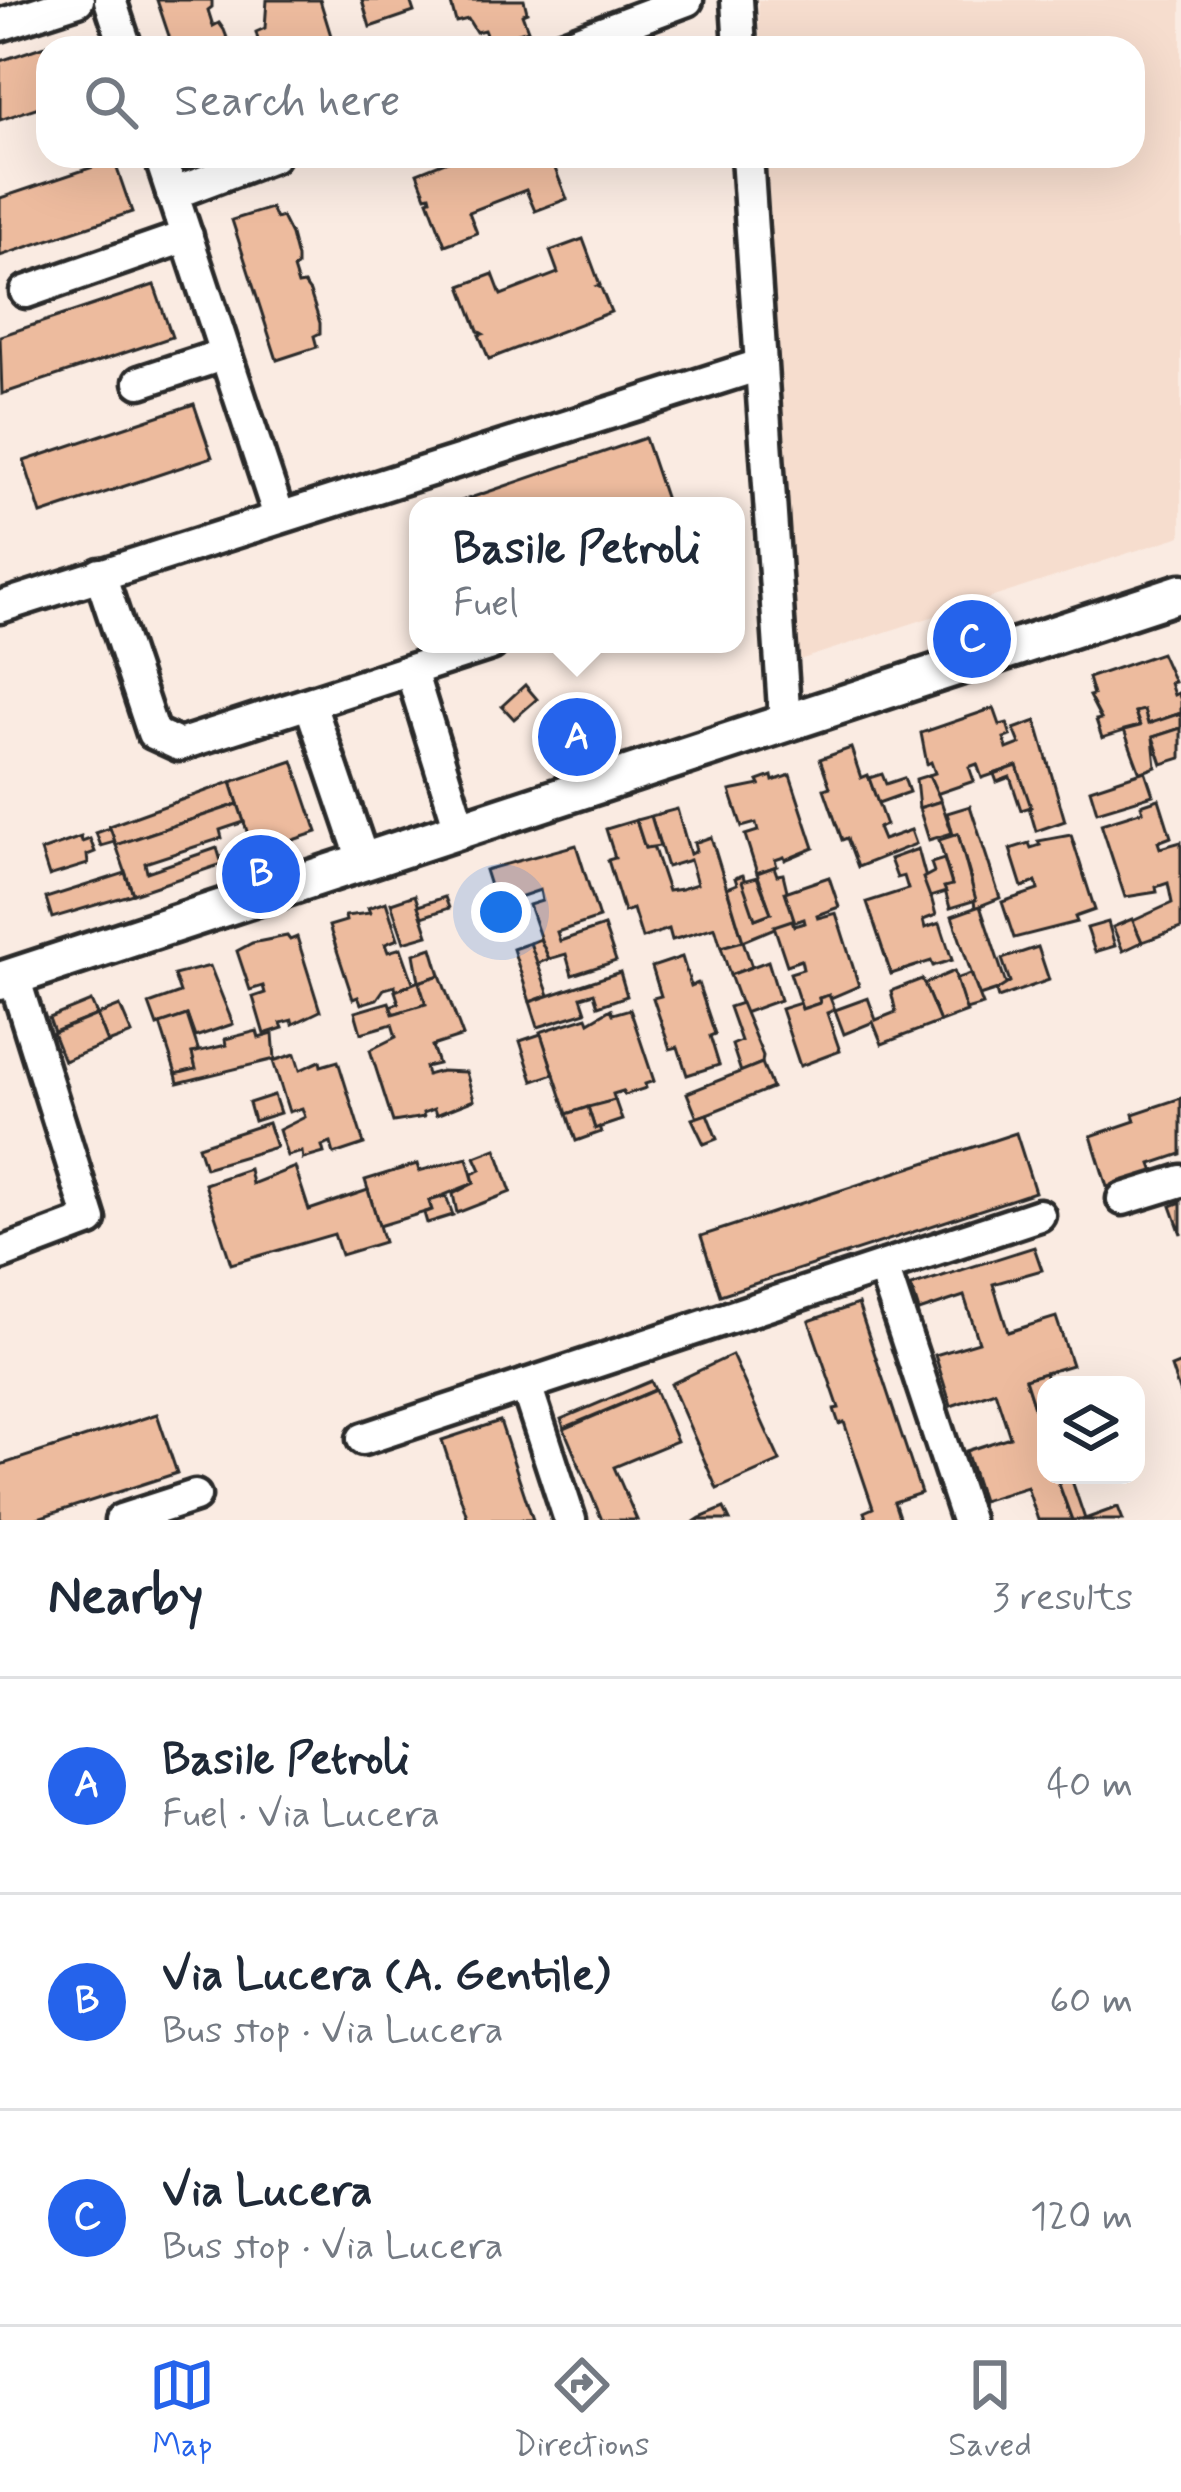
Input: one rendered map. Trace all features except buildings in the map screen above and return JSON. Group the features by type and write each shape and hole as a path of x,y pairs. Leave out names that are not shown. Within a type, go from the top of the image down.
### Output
{"main road":[{"path":"7,979 1181,593"}],"street":[{"path":"0,25 78,0"},
{"path":"110,0 121,36"},
{"path":"592,36 687,0"},
{"path":"737,0 739,36"},
{"path":"164,168 279,515"},
{"path":"172,194 241,168"},
{"path":"748,168 785,724"},
{"path":"26,292 187,236"},
{"path":"140,382 225,354"},
{"path":"0,607 760,364"},
{"path":"100,574 153,733 179,745 463,653"},
{"path":"411,670 461,832"},
{"path":"310,704 364,863"},
{"path":"0,1254 90,1220 7,979"},
{"path":"1123,1199 1181,1181"},
{"path":"363,1439 1039,1215"},
{"path":"883,1267 967,1520"},
{"path":"526,1385 569,1520"},
{"path":"121,1520 195,1496"}],"shaded area":[{"path":"758,0 1181,0 1181,536 793,662 767,168 1145,168 1145,36 760,36"}],"place":[{"name":"Via Lucera","path":"972,639"},
{"name":"Basile Petroli","path":"577,737"},
{"name":"Via Lucera (A. Gentile)","path":"261,874"}]}
